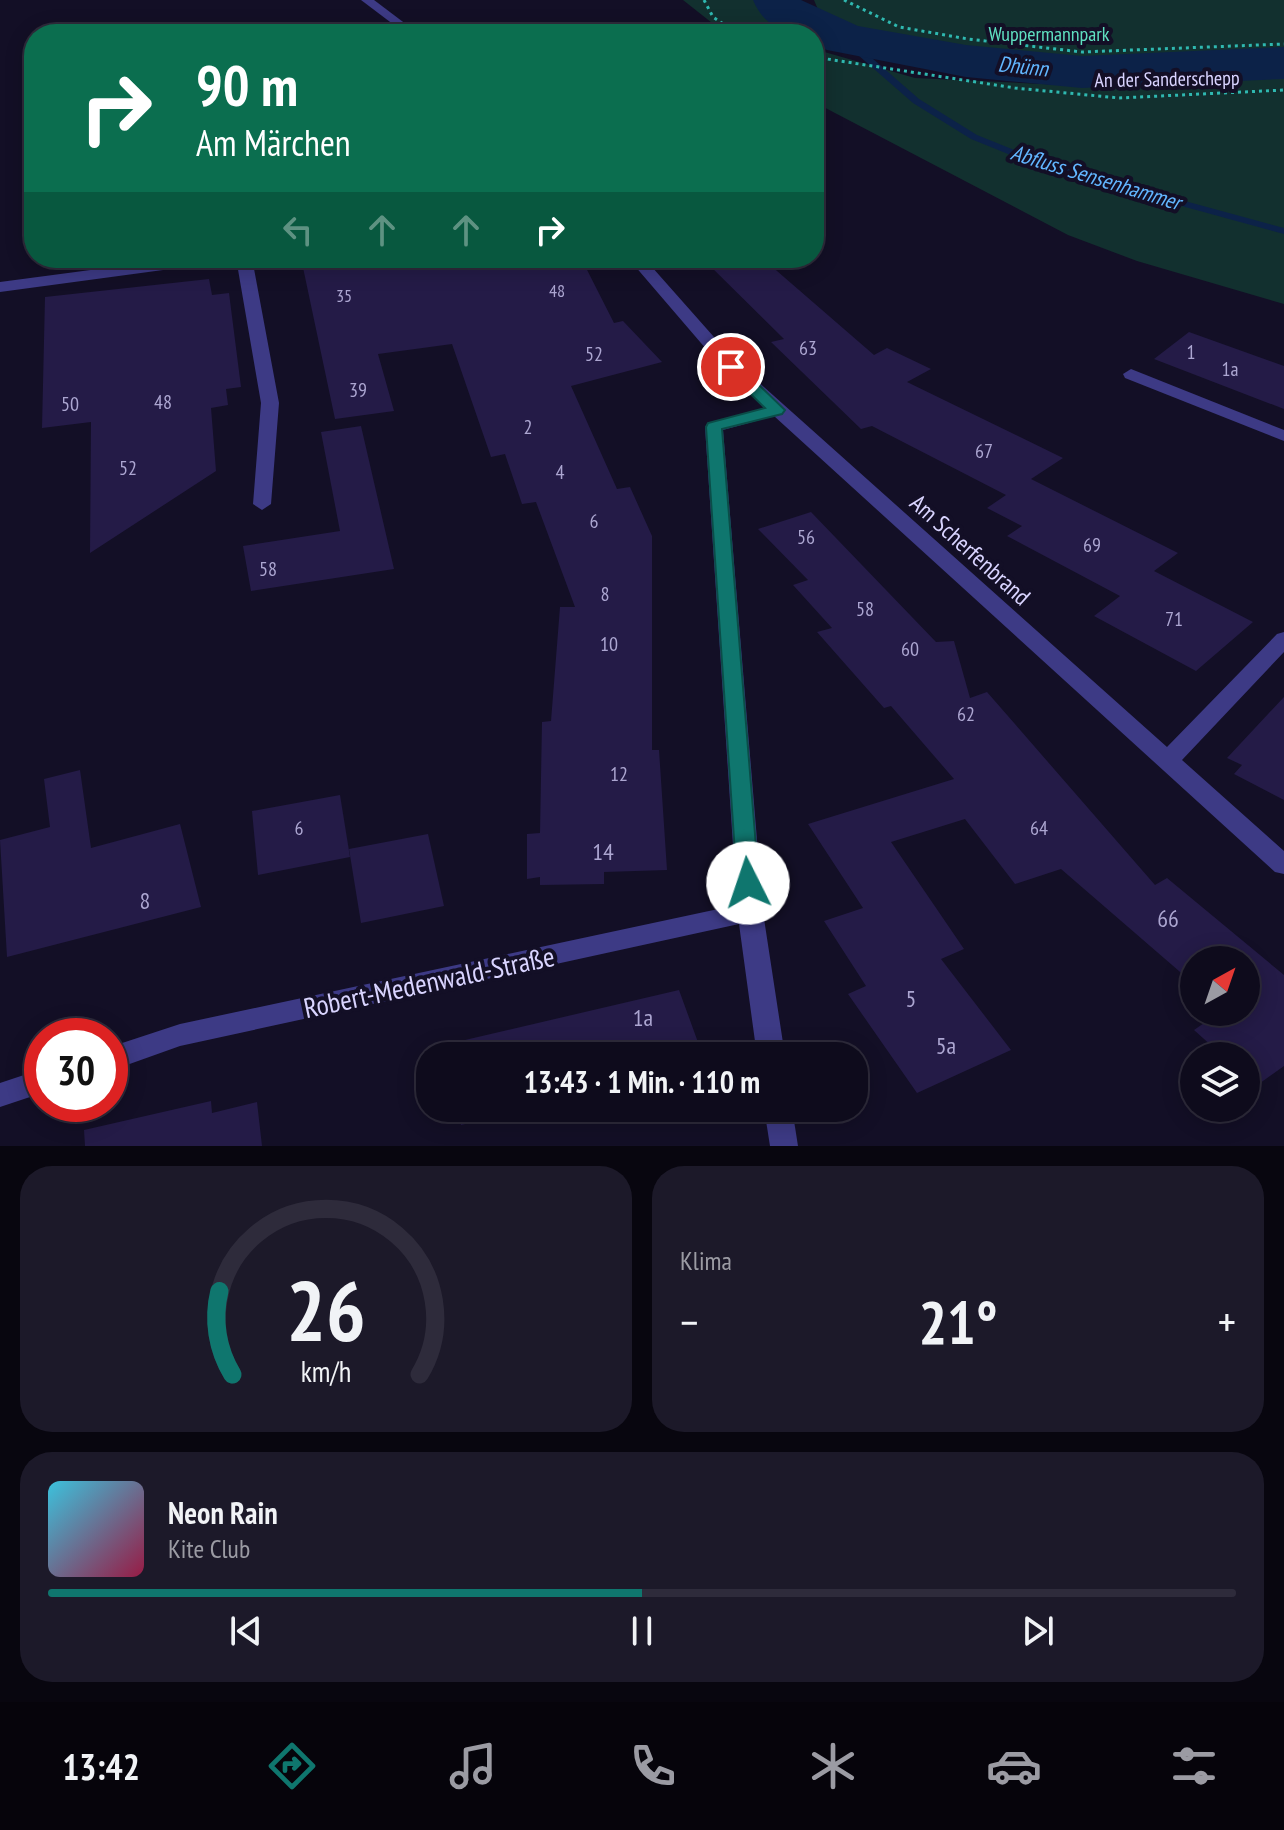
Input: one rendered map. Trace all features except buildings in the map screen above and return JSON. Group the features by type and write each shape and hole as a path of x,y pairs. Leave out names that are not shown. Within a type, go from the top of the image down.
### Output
{"street":[{"path":"367,0 399,24"},
{"path":"0,287 141,268"},
{"path":"246,268 270,403 262,504"},
{"name":"Am Scherfenbrand","path":"645,268 731,367 777,410 1284,865"},
{"path":"1131,374 1284,436"},
{"path":"769,1042 750,912 714,427 777,410"},
{"path":"1166,762 1284,639"},
{"name":"Robert-Medenwald-Straße","path":"128,1053 180,1035 750,912"},
{"path":"0,1095 24,1087"},
{"path":"780,1122 784,1146"}],"path":[{"path":"704,0 713,17 723,24"},
{"path":"844,0 899,27 968,39 1082,52 1284,44"},
{"name":"An der Sanderschepp","path":"824,58 1015,88 1119,98 1284,90"}],"green space":[{"path":"683,0 761,0 765,17 775,24 713,24"},
{"name":"Wuppermannpark","path":"814,0 1284,0 1284,62 1175,67 986,67 824,24"},
{"path":"824,52 915,78 1085,86 1078,77 1284,71 1284,304 1137,261 1068,235 824,107"}],"waterway":[{"name":"Dhünn","path":"777,0 783,12 811,24"},
{"name":"Dhünn","path":"824,30 845,39 966,61 1082,72 1284,63"},
{"name":"Abfluss Sensenhammer","path":"845,39 916,101 974,137 1046,166 1284,231"}],"route":[{"path":"731,367 777,410 714,427 748,883"}]}
